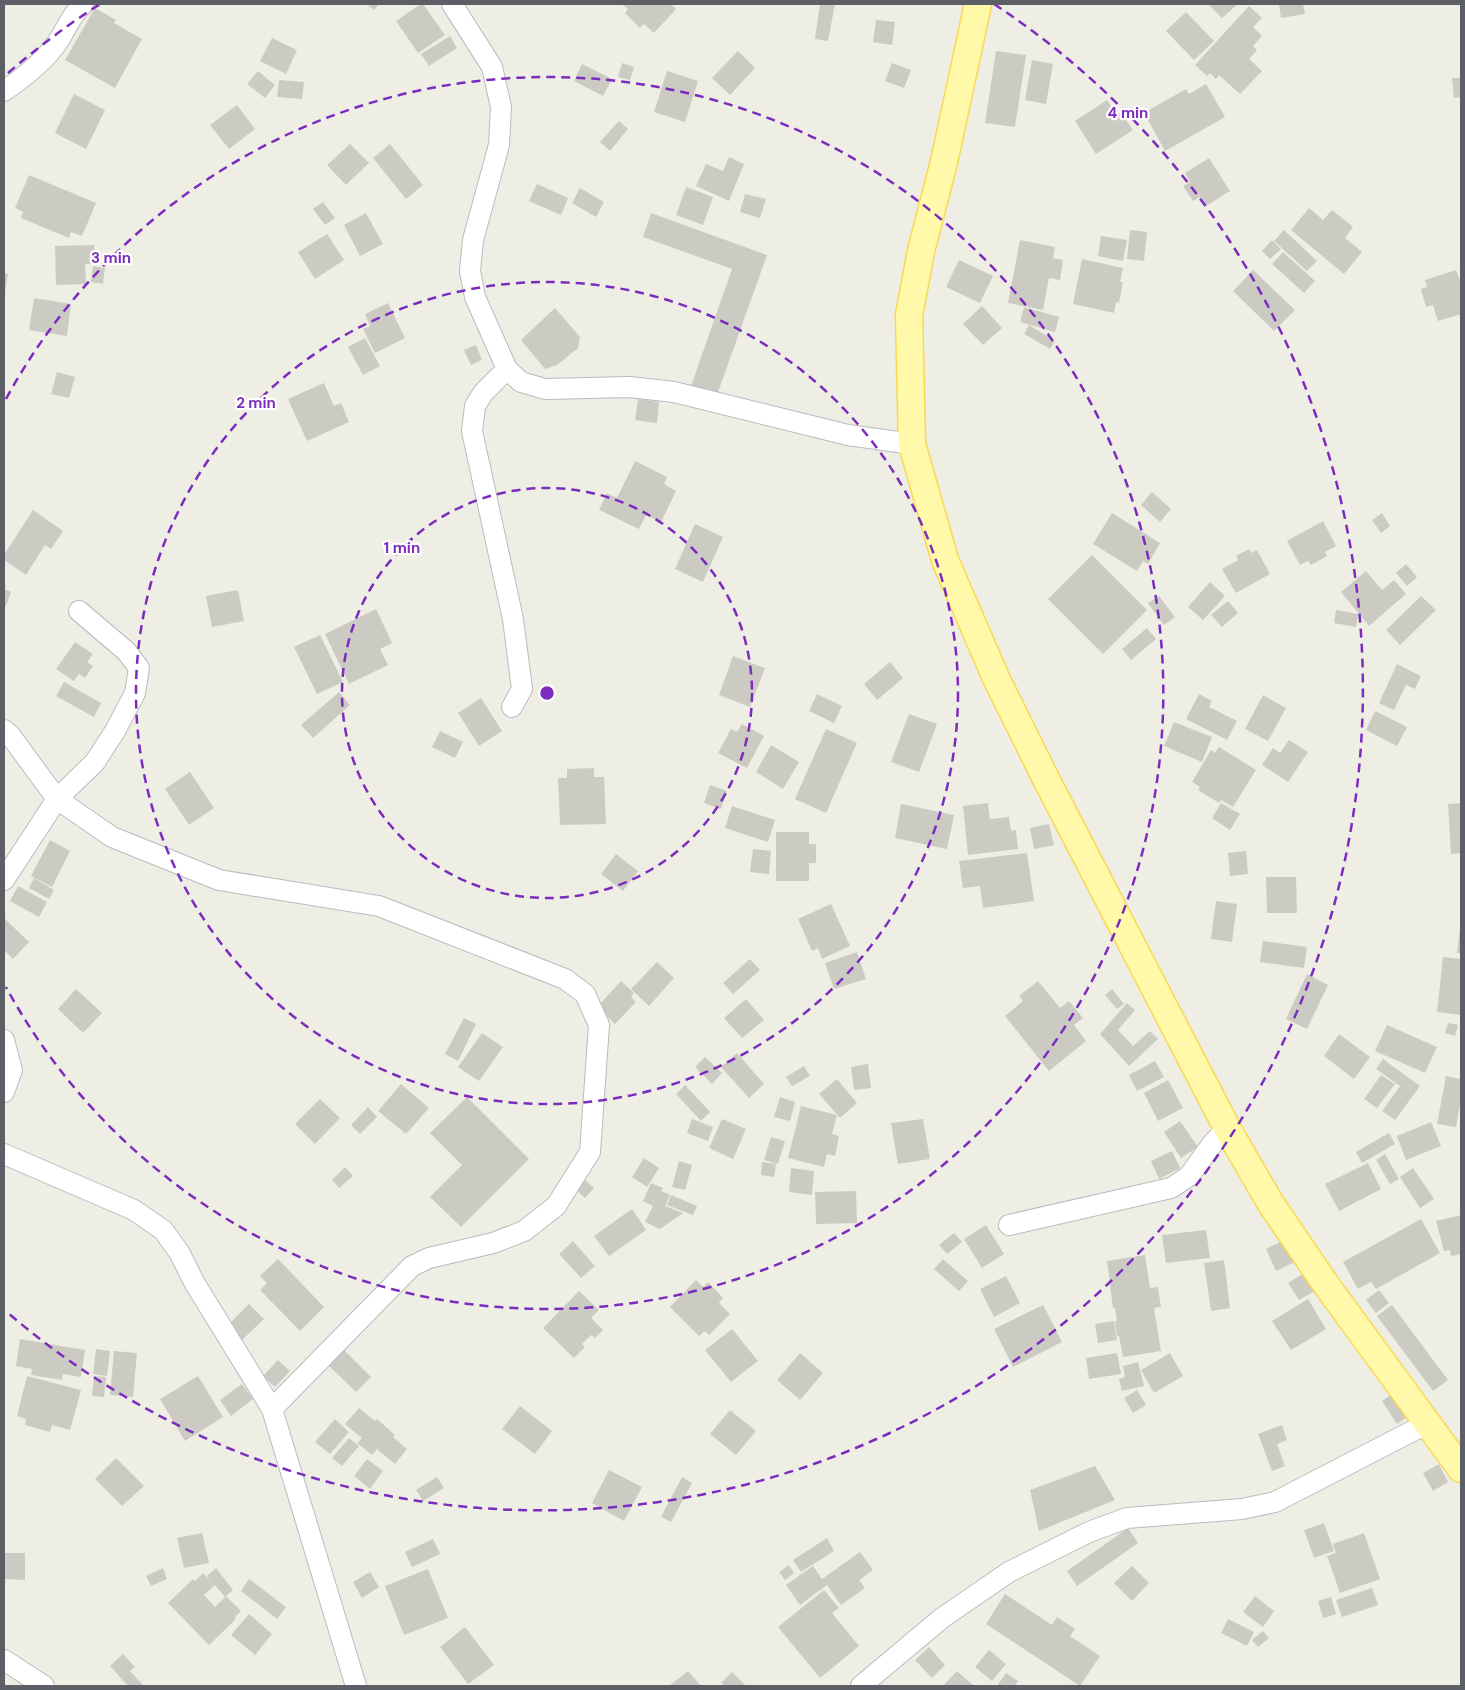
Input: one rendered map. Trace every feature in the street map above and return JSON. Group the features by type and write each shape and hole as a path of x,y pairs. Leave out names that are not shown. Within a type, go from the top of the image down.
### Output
{"main road":[{"path":"978,4 944,162 920,251 909,315 912,444 945,560 996,678 1046,779 1227,1128 1271,1204 1327,1286 1461,1470"}],"street":[{"path":"4,91 32,71 55,46 82,4"},
{"path":"452,4 492,67 501,107 499,144 473,240 470,271 475,297 506,369 521,382 545,389 630,387 674,392 848,435 912,444"},
{"path":"506,369 483,393 475,406 472,431 513,619 522,689 512,708"},
{"path":"4,880 57,798 95,762 115,731 135,694 139,668 126,651 79,611"},
{"path":"4,730 10,734 57,798 112,837 219,880 379,906 565,979 585,994 599,1025 590,1152 556,1206 524,1231 493,1243 428,1258 412,1266 272,1409"},
{"path":"4,1040 12,1070 4,1092"},
{"path":"1009,1226 1171,1188 1189,1176 1213,1143 1227,1128"},
{"path":"4,1154 134,1210 163,1230 179,1252 194,1282 272,1409 356,1686"},
{"path":"862,1686 942,1618 979,1592 1009,1572 1089,1532 1127,1518 1233,1510 1275,1502 1428,1423"},
{"path":"4,1660 44,1686"}],"building":[{"path":"367,4 379,4 374,10"},
{"path":"423,4 445,35 418,53 396,21"},
{"path":"622,4 671,4 676,9 654,33 644,24 640,28 625,13 628,9"},
{"path":"820,4 835,4 828,41 815,39"},
{"path":"1208,4 1238,4 1222,18"},
{"path":"1279,4 1303,4 1305,14 1281,18"},
{"path":"1249,6 1262,18 1253,27 1262,36 1253,46 1257,50 1249,59 1262,71 1240,94 1219,75 1216,79 1210,73 1207,76 1195,65"},
{"path":"95,8 116,20 114,23 142,39 115,88 65,60"},
{"path":"1186,12 1214,41 1194,60 1166,31"},
{"path":"876,20 895,22 892,45 873,42"},
{"path":"450,36 457,48 429,66 421,54"},
{"path":"272,38 297,50 286,74 260,61"},
{"path":"738,51 755,68 730,95 712,78"},
{"path":"996,51 1026,55 1015,127 985,123"},
{"path":"1032,60 1053,64 1046,104 1025,100"},
{"path":"622,63 634,67 630,80 618,77"},
{"path":"892,63 911,70 904,88 885,81"},
{"path":"582,64 612,79 603,96 574,81"},
{"path":"258,71 275,85 265,98 247,84"},
{"path":"667,71 698,81 685,122 654,112"},
{"path":"1452,78 1461,78 1461,97 1454,98"},
{"path":"279,80 304,82 302,99 277,97"},
{"path":"1206,84 1225,117 1165,151 1144,113 1186,89 1189,94"},
{"path":"74,94 105,110 86,149 55,133"},
{"path":"1107,100 1117,114 1121,112 1133,130 1096,154 1075,121"},
{"path":"237,105 255,129 229,149 210,125"},
{"path":"619,121 628,129 610,151 600,142"},
{"path":"350,144 369,163 346,185 327,165"},
{"path":"390,144 423,185 406,199 373,158"},
{"path":"729,157 744,164 729,201 696,186 706,164 723,171"},
{"path":"1209,158 1230,191 1206,206 1200,197 1193,201 1183,186 1190,182 1185,173"},
{"path":"29,175 96,203 82,236 71,232 69,238 21,218 23,212 15,208"},
{"path":"537,184 568,198 561,215 529,201"},
{"path":"686,187 713,197 703,225 676,215"},
{"path":"580,188 604,202 596,217 572,203"},
{"path":"745,194 766,199 760,218 740,212"},
{"path":"323,202 335,218 325,225 313,209"},
{"path":"1309,208 1323,220 1332,210 1353,227 1345,238 1362,252 1344,274 1291,230"},
{"path":"366,213 383,244 360,256 344,225"},
{"path":"651,213 767,255 717,395 691,386 732,269 643,237"},
{"path":"1130,230 1147,232 1144,261 1127,259"},
{"path":"1284,230 1317,261 1307,271 1274,241"},
{"path":"327,234 344,260 315,279 298,252"},
{"path":"1101,236 1127,240 1123,261 1098,256"},
{"path":"1020,240 1055,247 1053,258 1063,260 1060,280 1049,278 1043,310 1008,303"},
{"path":"1272,240 1281,249 1270,259 1262,251"},
{"path":"94,245 95,264 85,264 86,284 56,285 55,246"},
{"path":"1283,252 1315,281 1304,293 1272,264"},
{"path":"1082,259 1123,268 1120,282 1123,282 1119,303 1116,302 1114,313 1073,304"},
{"path":"959,260 993,276 980,303 946,287"},
{"path":"93,266 105,268 103,284 91,282"},
{"path":"1253,270 1295,310 1274,331 1233,291"},
{"path":"1456,270 1461,279 1461,314 1438,321 1433,305 1426,307 1421,289 1427,287 1425,280"},
{"path":"4,273 8,274 5,291 4,291"},
{"path":"34,298 71,304 67,336 29,330"},
{"path":"388,303 405,338 375,353 363,329 370,326 365,314"},
{"path":"982,306 1002,328 983,345 963,324"},
{"path":"1024,307 1059,317 1055,332 1020,322"},
{"path":"555,308 580,337 578,348 557,365 545,369 521,340"},
{"path":"1029,325 1055,341 1050,349 1024,334"},
{"path":"365,338 380,366 363,375 348,347"},
{"path":"476,345 482,360 471,365 464,350"},
{"path":"57,372 75,377 69,398 51,394"},
{"path":"324,383 334,406 341,403 349,422 307,441 288,399"},
{"path":"638,399 659,402 657,423 635,420"},
{"path":"635,461 667,477 664,484 676,491 661,522 646,515 639,529 599,510 607,493 617,498"},
{"path":"1152,492 1171,509 1160,522 1141,505"},
{"path":"33,510 63,531 51,549 45,545 26,575 4,560 4,555"},
{"path":"1112,513 1160,543 1148,564 1143,561 1137,571 1093,544"},
{"path":"1382,513 1390,526 1381,533 1372,520"},
{"path":"1323,521 1336,546 1325,552 1327,556 1311,565 1308,561 1300,565 1287,541"},
{"path":"695,524 723,537 703,582 675,569"},
{"path":"1249,549 1251,553 1257,550 1270,574 1236,593 1222,569 1238,560 1236,556"},
{"path":"1092,555 1147,610 1103,654 1048,599"},
{"path":"1406,564 1417,577 1407,586 1396,573"},
{"path":"1366,571 1382,590 1394,580 1406,594 1369,626 1341,592"},
{"path":"1210,582 1225,596 1203,620 1188,607"},
{"path":"4,589 11,592 6,606 4,605"},
{"path":"238,590 244,621 212,627 206,596"},
{"path":"1159,596 1175,617 1164,625 1148,603"},
{"path":"1421,596 1436,610 1400,645 1386,630"},
{"path":"1228,601 1238,613 1222,627 1211,615"},
{"path":"376,609 392,643 380,649 388,665 349,684 325,634"},
{"path":"1336,610 1358,614 1356,627 1334,623"},
{"path":"1147,628 1156,639 1131,660 1122,649"},
{"path":"320,635 343,682 317,694 294,647"},
{"path":"75,642 93,654 87,662 93,666 85,678 79,674 74,681 56,669"},
{"path":"733,656 765,668 750,707 719,695"},
{"path":"890,662 903,678 877,700 864,684"},
{"path":"1397,664 1421,676 1415,689 1406,685 1394,710 1379,703"},
{"path":"64,682 101,703 94,717 56,696"},
{"path":"339,692 350,705 313,738 301,725"},
{"path":"817,694 842,706 834,723 809,711"},
{"path":"1199,694 1212,701 1209,707 1237,721 1227,740 1186,719"},
{"path":"1263,695 1286,708 1268,741 1245,729"},
{"path":"481,698 502,731 479,746 458,713"},
{"path":"1375,711 1407,727 1397,746 1366,730"},
{"path":"909,714 937,724 919,772 891,762"},
{"path":"1174,722 1212,737 1202,762 1164,746"},
{"path":"742,724 764,736 747,768 718,753 731,729 737,732"},
{"path":"826,729 857,743 826,813 795,799"},
{"path":"440,731 463,742 455,758 432,747"},
{"path":"1289,740 1308,752 1288,782 1262,765 1273,748 1280,753"},
{"path":"771,745 799,762 783,789 756,772"},
{"path":"1219,747 1256,770 1233,807 1221,800 1219,803 1198,790 1200,787 1192,782 1211,750 1215,753"},
{"path":"594,768 594,777 604,777 606,824 560,825 558,778 567,778 567,769"},
{"path":"190,772 214,808 189,825 165,789"},
{"path":"710,785 727,791 721,809 704,803"},
{"path":"988,803 990,819 1009,817 1011,831 1016,830 1018,849 968,855 963,806"},
{"path":"1221,803 1240,814 1230,830 1212,818"},
{"path":"1461,803 1461,853 1451,854 1448,804"},
{"path":"901,804 954,815 947,849 895,838"},
{"path":"732,806 775,820 768,842 725,828"},
{"path":"1049,824 1054,845 1034,849 1030,828"},
{"path":"776,832 809,832 809,844 816,844 816,863 809,863 809,881 776,881"},
{"path":"50,840 70,851 52,887 31,876"},
{"path":"753,849 771,851 769,874 750,872"},
{"path":"1246,851 1248,874 1230,876 1228,853"},
{"path":"1027,853 1034,901 983,908 980,886 963,888 959,861"},
{"path":"616,854 638,871 623,891 601,874"},
{"path":"1266,877 1296,877 1297,913 1267,913"},
{"path":"34,878 54,890 49,899 29,888"},
{"path":"18,886 47,902 39,917 10,901"},
{"path":"1216,901 1237,904 1232,942 1211,939"},
{"path":"831,904 850,946 822,959 818,948 812,951 798,919"},
{"path":"4,918 29,942 13,959 4,950"},
{"path":"1460,928 1461,953 1457,953"},
{"path":"1263,941 1307,947 1304,968 1260,962"},
{"path":"857,952 866,979 834,989 825,963"},
{"path":"1443,957 1461,959 1461,1015 1437,1012"},
{"path":"750,959 760,970 733,994 723,983"},
{"path":"657,962 674,978 649,1006 631,989"},
{"path":"1307,974 1328,985 1307,1029 1286,1019"},
{"path":"621,981 634,993 631,997 636,1002 615,1024 597,1007"},
{"path":"1038,981 1060,1008 1069,1001 1083,1018 1074,1025 1086,1041 1049,1071 1005,1016 1023,1001 1019,996"},
{"path":"76,989 102,1013 83,1033 58,1009"},
{"path":"1112,989 1124,1004 1117,1009 1105,995"},
{"path":"746,999 764,1020 742,1038 724,1018"},
{"path":"1127,1003 1135,1010 1118,1030 1133,1046 1150,1031 1158,1039 1129,1066 1100,1034"},
{"path":"464,1018 476,1024 458,1061 445,1054"},
{"path":"1448,1023 1458,1025 1455,1036 1445,1033"},
{"path":"1387,1025 1437,1047 1425,1073 1375,1051"},
{"path":"482,1033 503,1047 479,1081 458,1067"},
{"path":"1339,1034 1370,1057 1354,1079 1324,1056"},
{"path":"737,1053 764,1084 749,1098 721,1067"},
{"path":"705,1057 722,1073 712,1084 695,1067"},
{"path":"1383,1059 1420,1086 1395,1120 1382,1111 1400,1086 1376,1069"},
{"path":"1155,1061 1164,1077 1137,1091 1129,1075"},
{"path":"868,1064 871,1088 854,1090 851,1067"},
{"path":"804,1066 810,1076 792,1086 786,1077"},
{"path":"1381,1075 1395,1084 1377,1108 1364,1099"},
{"path":"1446,1076 1461,1079 1461,1098 1456,1127 1437,1124"},
{"path":"837,1079 857,1103 840,1118 819,1094"},
{"path":"1168,1080 1183,1108 1158,1121 1144,1093"},
{"path":"401,1084 429,1108 406,1134 378,1111"},
{"path":"685,1085 710,1112 701,1121 676,1094"},
{"path":"467,1097 529,1159 461,1227 430,1197 462,1165 430,1133"},
{"path":"780,1097 795,1102 790,1121 774,1117"},
{"path":"320,1099 340,1118 315,1144 295,1124"},
{"path":"801,1106 837,1115 832,1134 839,1136 835,1156 827,1154 824,1167 788,1158"},
{"path":"368,1107 377,1117 360,1134 351,1125"},
{"path":"692,1119 713,1127 708,1141 687,1133"},
{"path":"722,1119 746,1129 733,1159 709,1148"},
{"path":"923,1119 930,1159 898,1164 891,1123"},
{"path":"1180,1121 1198,1147 1181,1158 1164,1132"},
{"path":"1431,1122 1441,1146 1406,1160 1397,1136"},
{"path":"1389,1133 1395,1144 1362,1163 1356,1152"},
{"path":"771,1137 785,1141 778,1164 764,1160"},
{"path":"1172,1151 1180,1168 1159,1179 1151,1161"},
{"path":"1385,1154 1399,1179 1390,1184 1376,1160"},
{"path":"644,1158 659,1168 647,1187 632,1177"},
{"path":"679,1161 692,1165 685,1190 672,1187"},
{"path":"762,1162 776,1164 774,1177 761,1175"},
{"path":"1368,1163 1381,1189 1339,1211 1325,1184"},
{"path":"345,1167 353,1176 339,1188 332,1180"},
{"path":"791,1168 814,1171 812,1195 789,1192"},
{"path":"1413,1168 1434,1199 1420,1208 1400,1177"},
{"path":"585,1180 594,1188 585,1198 576,1190"},
{"path":"651,1183 663,1188 661,1191 670,1195 665,1206 683,1213 660,1229 645,1222 653,1206 643,1201"},
{"path":"856,1191 857,1223 816,1224 815,1192"},
{"path":"671,1195 697,1206 693,1215 667,1205"},
{"path":"632,1209 646,1230 609,1256 594,1236"},
{"path":"1461,1215 1461,1254 1451,1256 1450,1250 1444,1251 1436,1221"},
{"path":"1421,1219 1440,1253 1376,1289 1371,1282 1358,1289 1343,1262"},
{"path":"986,1225 1004,1254 982,1268 964,1239"},
{"path":"1206,1230 1210,1258 1166,1263 1162,1235"},
{"path":"954,1233 962,1242 947,1254 939,1245"},
{"path":"1284,1240 1295,1262 1276,1271 1266,1249"},
{"path":"573,1241 595,1266 581,1278 559,1254"},
{"path":"1145,1255 1150,1288 1158,1287 1161,1307 1154,1308 1161,1351 1123,1357 1119,1336 1117,1336 1115,1321 1117,1321 1115,1308 1113,1308 1107,1261"},
{"path":"278,1259 324,1307 300,1331 260,1290 267,1283 260,1276"},
{"path":"943,1259 968,1281 959,1291 934,1269"},
{"path":"1224,1260 1230,1308 1211,1311 1204,1263"},
{"path":"1304,1273 1315,1291 1299,1300 1288,1283"},
{"path":"1006,1276 1020,1303 994,1317 980,1289"},
{"path":"696,1280 703,1287 708,1282 723,1298 719,1303 730,1314 709,1335 705,1331 699,1336 670,1307"},
{"path":"1379,1290 1389,1303 1376,1313 1366,1300"},
{"path":"579,1291 599,1310 591,1318 603,1330 595,1338 591,1335 582,1344 585,1347 574,1358 543,1328"},
{"path":"1308,1299 1326,1329 1291,1350 1272,1321"},
{"path":"249,1304 264,1319 242,1340 228,1325"},
{"path":"1043,1305 1062,1342 1013,1367 994,1329"},
{"path":"1392,1305 1448,1380 1433,1391 1377,1316"},
{"path":"1114,1321 1117,1340 1098,1343 1095,1324"},
{"path":"732,1329 758,1361 731,1382 705,1350"},
{"path":"20,1339 85,1350 81,1377 63,1374 62,1380 31,1375 32,1369 16,1366"},
{"path":"96,1349 110,1351 107,1376 93,1374"},
{"path":"343,1349 371,1377 356,1392 328,1365"},
{"path":"114,1351 137,1353 133,1397 110,1395"},
{"path":"800,1353 823,1373 800,1400 777,1380"},
{"path":"1117,1353 1121,1374 1089,1379 1086,1358"},
{"path":"1170,1353 1183,1376 1154,1393 1141,1370"},
{"path":"278,1360 290,1371 275,1387 263,1376"},
{"path":"1138,1362 1144,1386 1122,1391 1119,1379 1125,1377 1123,1366"},
{"path":"27,1376 81,1390 70,1430 52,1425 50,1432 25,1425 26,1419 17,1416"},
{"path":"94,1376 106,1377 104,1397 92,1396"},
{"path":"198,1376 223,1417 185,1441 160,1399"},
{"path":"242,1384 253,1399 231,1416 220,1400"},
{"path":"1137,1390 1146,1405 1133,1413 1124,1398"},
{"path":"1395,1392 1410,1415 1397,1424 1382,1401"},
{"path":"520,1406 552,1431 535,1454 502,1429"},
{"path":"359,1408 375,1421 377,1419 407,1449 395,1464 377,1449 372,1455 357,1443 362,1438 345,1424"},
{"path":"730,1410 756,1431 736,1455 710,1434"},
{"path":"335,1419 349,1432 330,1454 315,1442"},
{"path":"1282,1425 1287,1440 1277,1444 1285,1466 1272,1471 1258,1434"},
{"path":"349,1438 359,1446 342,1466 332,1458"},
{"path":"116,1458 144,1486 122,1506 95,1479"},
{"path":"367,1459 383,1471 370,1489 354,1476"},
{"path":"1439,1464 1448,1482 1433,1491 1423,1473"},
{"path":"1095,1466 1115,1500 1039,1531 1030,1490"},
{"path":"609,1470 642,1487 624,1521 592,1503"},
{"path":"437,1477 444,1488 423,1501 416,1490"},
{"path":"682,1477 692,1483 671,1522 661,1517"},
{"path":"1324,1523 1334,1551 1314,1558 1304,1530"},
{"path":"1128,1528 1138,1543 1077,1586 1067,1571"},
{"path":"202,1533 209,1563 184,1568 177,1538"},
{"path":"1364,1533 1380,1579 1340,1593 1327,1556 1336,1553 1333,1544"},
{"path":"827,1538 834,1551 801,1572 793,1560"},
{"path":"433,1539 440,1554 412,1567 405,1552"},
{"path":"860,1552 873,1570 859,1580 865,1588 841,1605 827,1585 800,1605 786,1585 813,1566 822,1579"},
{"path":"4,1553 25,1553 25,1580 4,1579"},
{"path":"789,1565 794,1573 785,1580 779,1572"},
{"path":"1132,1566 1149,1583 1132,1601 1114,1583"},
{"path":"163,1568 167,1579 151,1586 146,1576"},
{"path":"216,1568 233,1590 225,1597 207,1576"},
{"path":"428,1569 448,1618 404,1635 385,1586"},
{"path":"370,1572 379,1587 362,1598 353,1582"},
{"path":"203,1573 215,1585 204,1595 215,1607 226,1596 241,1611 234,1618 236,1619 209,1645 168,1603 193,1579 195,1581"},
{"path":"249,1579 286,1607 277,1619 241,1591"},
{"path":"1372,1588 1378,1605 1342,1617 1336,1600"},
{"path":"824,1590 839,1608 832,1613 859,1646 820,1678 778,1627"},
{"path":"1005,1594 1052,1625 1057,1617 1075,1629 1070,1636 1100,1656 1080,1686 986,1624"},
{"path":"1255,1596 1274,1611 1263,1627 1243,1612"},
{"path":"1331,1597 1336,1614 1323,1618 1318,1601"},
{"path":"249,1614 272,1634 255,1655 231,1635"},
{"path":"1228,1619 1254,1632 1247,1646 1221,1633"},
{"path":"465,1627 494,1665 468,1684 440,1647"},
{"path":"1263,1631 1269,1638 1258,1647 1252,1640"},
{"path":"929,1647 945,1665 932,1678 915,1660"},
{"path":"989,1650 1006,1664 992,1681 975,1667"},
{"path":"123,1654 135,1667 130,1671 142,1686 128,1686 110,1666"},
{"path":"688,1671 701,1686 669,1686"},
{"path":"957,1671 974,1686 943,1686"},
{"path":"732,1672 746,1686 725,1686 721,1683"},
{"path":"1006,1673 1018,1681 1014,1686 997,1686"}]}
